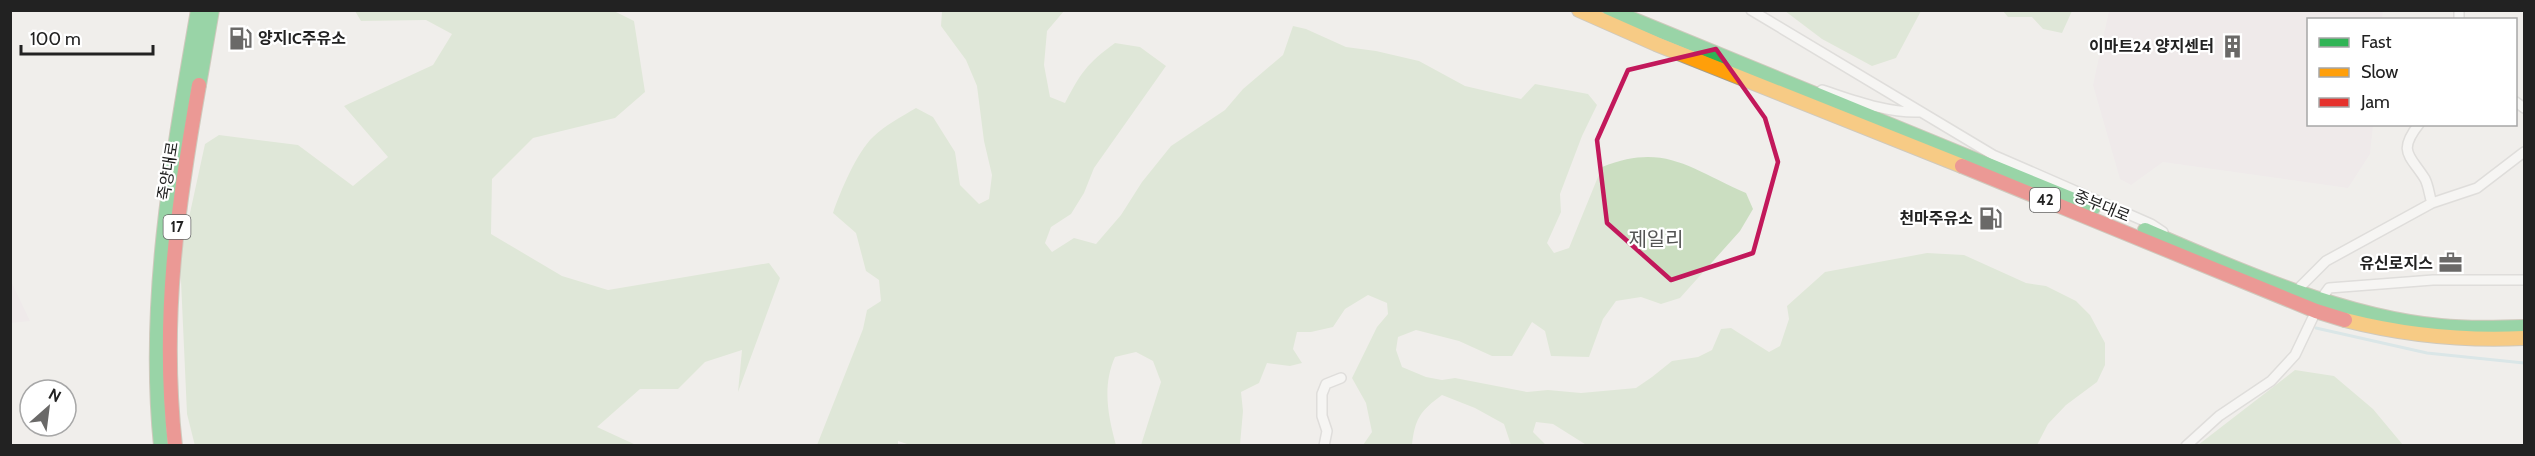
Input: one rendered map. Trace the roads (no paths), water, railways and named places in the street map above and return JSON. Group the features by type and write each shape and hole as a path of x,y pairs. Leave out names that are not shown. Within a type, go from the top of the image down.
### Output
{"main road":[{"name":"죽양대로","path":"161,446 157,408 159,279 168,184 198,10"},
{"name":"죽양대로","path":"175,446 169,409 168,365 172,280 181,186 212,10"},
{"name":"중부대로","path":"1579,10 1656,44 2318,305 2357,324 2450,339 2524,338"},
{"name":"중부대로","path":"1610,10 2297,290 2318,305 2406,322 2458,328 2524,327"}],"street":[{"path":"1751,10 1993,155 2151,224 2185,245"},
{"path":"1786,82 1810,85 1852,100 1901,112 1918,112"},
{"path":"2418,126 2408,141 2407,150 2429,188 2432,203"},
{"path":"2297,290 2326,261 2432,203 2477,188 2524,152"},
{"path":"2186,446 2219,416 2271,381 2295,355 2318,305 2329,288 2433,280 2524,280"},
{"path":"1324,446 1327,431 1322,416 1322,394 1326,384 1341,378"}],"waterway":[{"path":"2316,328 2427,353 2524,363"}],"place":[{"name":"양지IC주유소","path":"240,38"},
{"name":"이마트24 양지센터","path":"2232,46"},
{"name":"천마주유소","path":"1991,218"},
{"name":"유신로지스","path":"2451,263"}],"district":[{"name":"제일리","path":"1656,239"}]}
